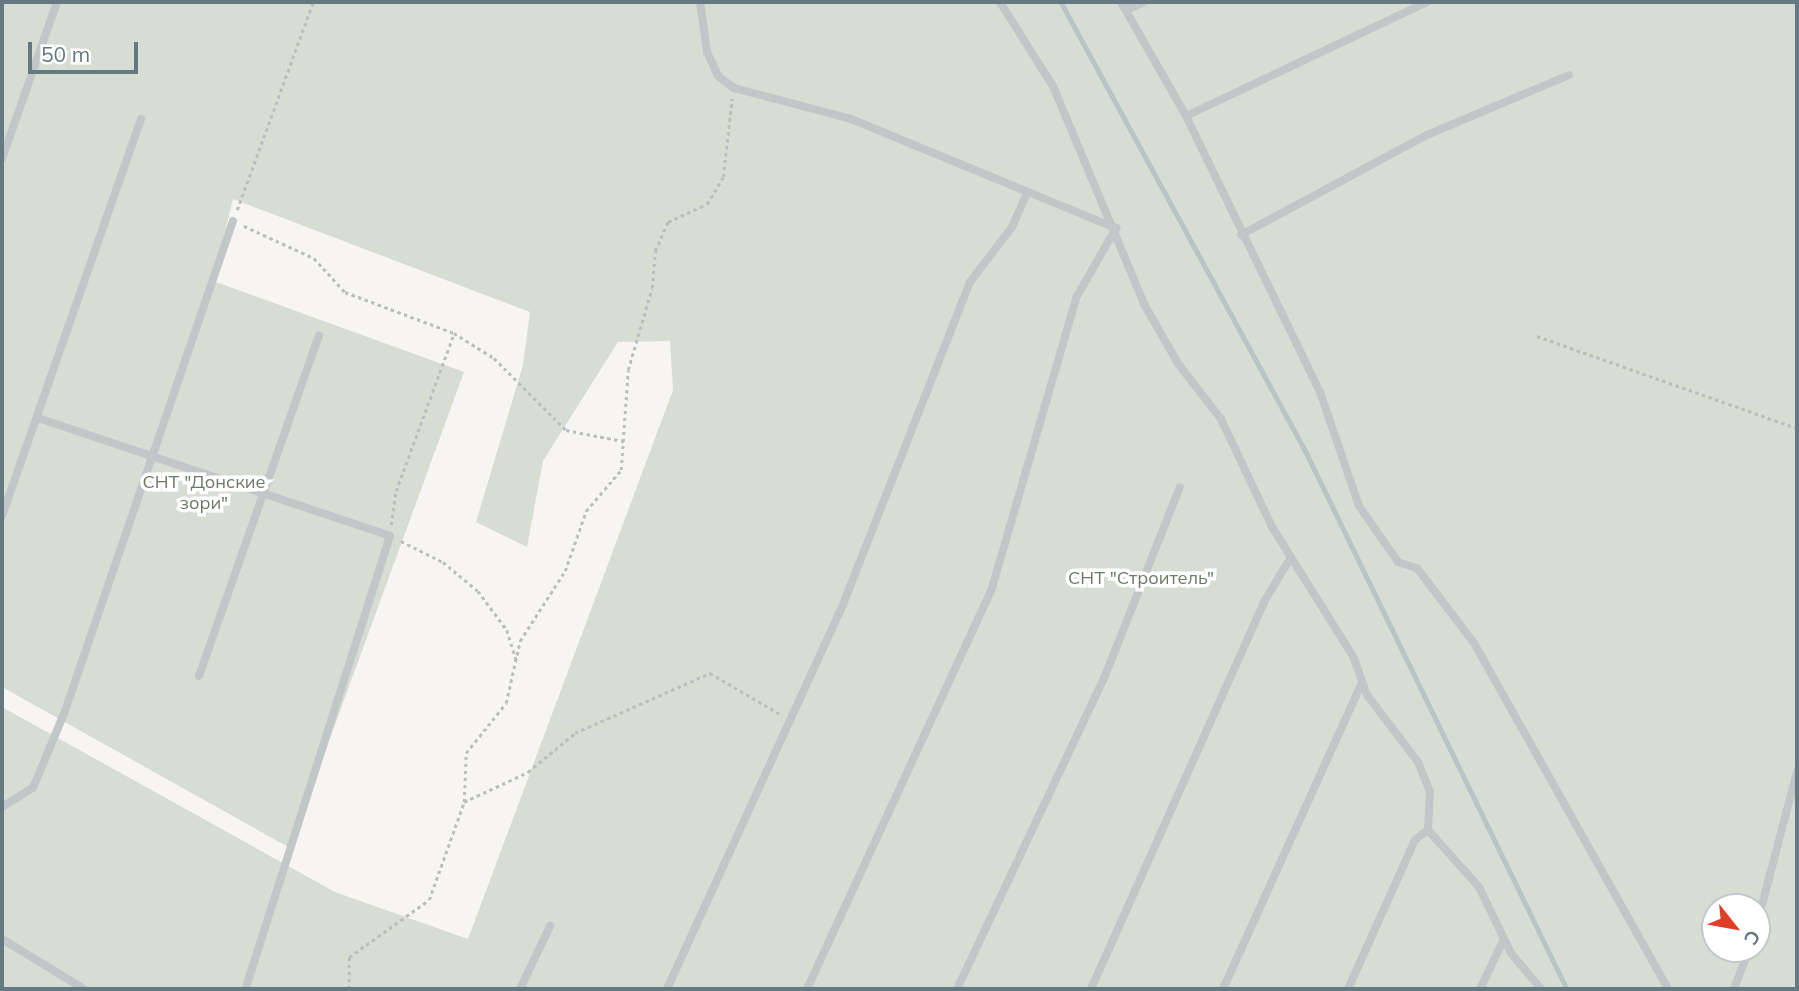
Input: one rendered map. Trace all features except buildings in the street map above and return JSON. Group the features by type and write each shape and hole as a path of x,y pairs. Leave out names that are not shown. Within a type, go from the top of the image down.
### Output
{"lane":[{"path":"2,159 57,2"},
{"path":"700,2 706,52 718,76 734,88 851,119 1116,228"},
{"path":"1000,2 1053,86 1116,228 1144,304 1179,365 1221,419 1291,557 1362,682 1419,762 1430,791 1427,830 1415,840 1348,989"},
{"path":"1144,2 1123,6 1186,116 1320,393 1359,506 1398,562 1417,568 1474,643 1668,989"},
{"path":"1186,116 1427,2"},
{"path":"1241,234 1427,135 1569,75"},
{"path":"2,516 141,119"},
{"path":"667,989 792,720 876,526 970,282 1012,227 1028,191"},
{"path":"2,807 33,788 233,221"},
{"path":"807,989 992,588 1076,298 1116,228"},
{"path":"200,676 319,336"},
{"path":"38,418 390,536 245,989"},
{"path":"957,989 1105,676 1180,487"},
{"path":"1091,989 1265,600 1291,557"},
{"path":"1223,989 1362,682"},
{"path":"1765,893 1797,771"},
{"path":"1427,830 1479,887 1504,939 1541,989"},
{"path":"520,989 550,926"},
{"path":"2,939 84,989"},
{"path":"1480,989 1504,939"},
{"path":"1734,989 1744,963"}],"path":[{"path":"313,2 233,221 314,258 345,292 454,333 494,358 566,430 628,442"},
{"path":"349,989 349,957 429,901 464,802 466,753 506,703 518,666 520,641 565,571 586,511 621,470 628,442 628,370 652,288 655,251 668,222 707,204 723,177 734,88"},
{"path":"454,333 396,491 390,536 443,562 478,591 507,629 518,666"},
{"path":"1537,336 1797,428"},
{"path":"464,802 528,772 575,733 710,673 792,720"}],"green space":[{"path":"2,2 1797,2 1797,989 2,989 2,707 335,892 468,939 673,390 670,341 618,342 543,461 527,547 476,522 523,365 530,312 233,199 213,281 464,372 290,848 2,687"}],"waterway":[{"path":"1061,2 1306,452 1567,989"}],"park label":[{"name":"СНТ \"Донские зори\"","path":"204,493"},
{"name":"СНТ \"Строитель\"","path":"1141,578"}]}
